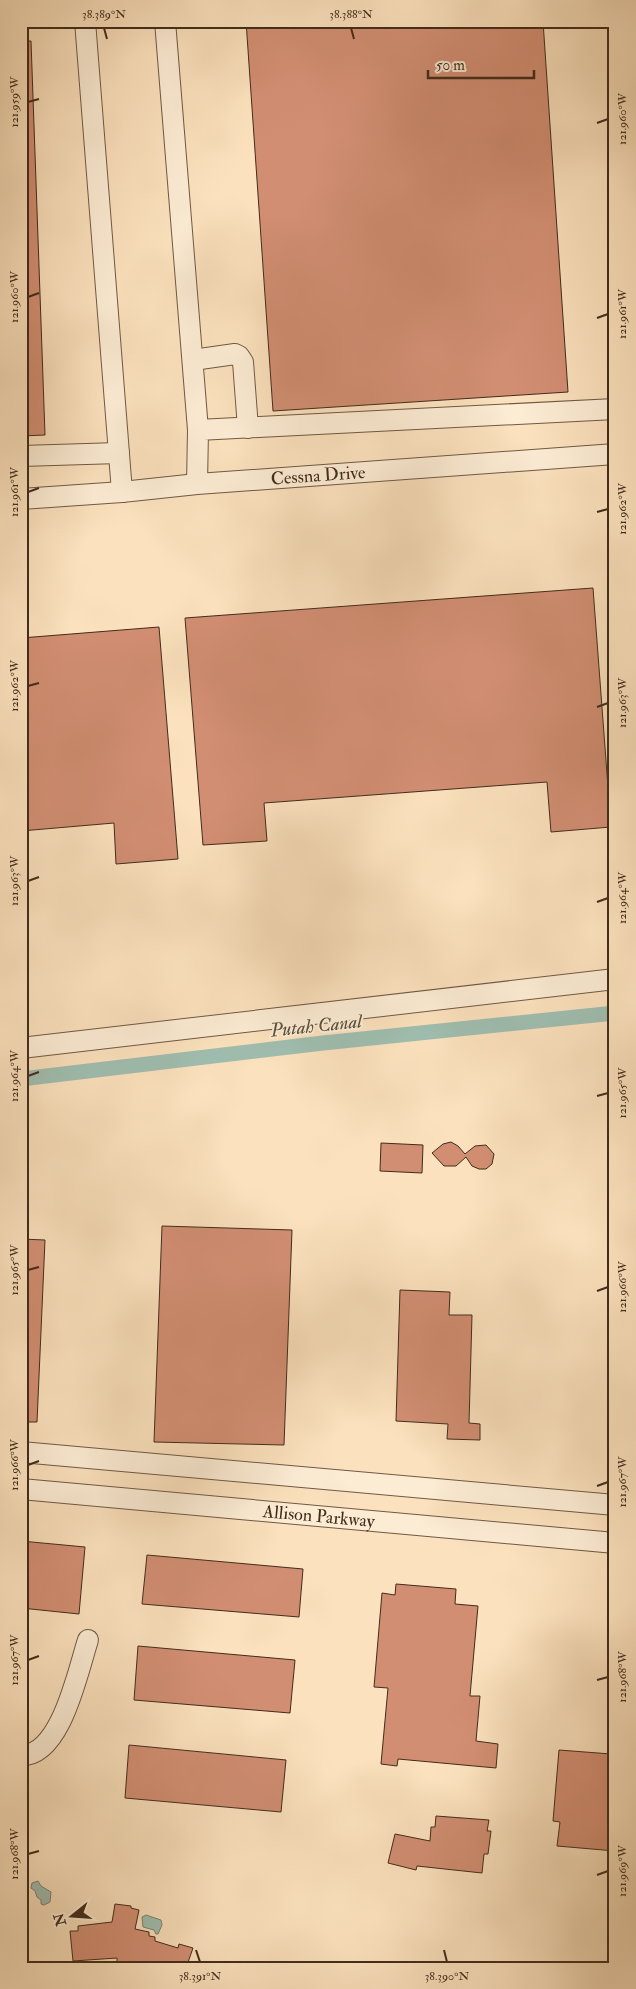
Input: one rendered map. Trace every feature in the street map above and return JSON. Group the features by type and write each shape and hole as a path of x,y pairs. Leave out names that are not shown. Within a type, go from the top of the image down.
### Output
{"street":[{"path":"85,21 122,492"},
{"path":"165,21 198,430 197,484"},
{"path":"193,360 235,354 239,356 243,362 248,428"},
{"path":"198,430 615,409"},
{"path":"21,456 119,453"},
{"name":"Cessna Drive","path":"21,499 122,492 197,484 615,454"},
{"path":"21,1048 615,980"},
{"name":"Allison Parkway","path":"21,1452 615,1505"},
{"name":"Allison Parkway","path":"21,1489 615,1542"},
{"path":"21,1755 29,1755 40,1749 55,1732 65,1712 88,1640"}],"shaded area":[{"path":"38,1881 41,1886 51,1892 50,1902 44,1905 41,1904 41,1900 31,1888 32,1883"},
{"path":"146,1915 161,1920 162,1925 158,1934 154,1930 143,1927 142,1917"}],"building":[{"path":"246,21 543,21 568,392 273,411"},
{"path":"21,41 31,41 45,435 21,436"},
{"path":"593,588 611,827 551,832 547,782 264,803 267,841 203,845 185,618"},
{"path":"159,627 178,859 116,864 114,823 21,831 21,638"},
{"path":"451,1142 458,1146 465,1154 475,1146 486,1145 494,1154 492,1164 486,1169 479,1169 472,1166 466,1157 456,1166 444,1166 432,1153 443,1144"},
{"path":"381,1143 423,1145 422,1173 380,1171"},
{"path":"162,1226 292,1230 284,1445 154,1442"},
{"path":"21,1239 45,1240 37,1422 21,1422"},
{"path":"400,1290 450,1292 449,1315 472,1315 469,1423 480,1424 480,1440 447,1439 448,1424 396,1421"},
{"path":"21,1541 85,1547 79,1614 21,1608"},
{"path":"147,1555 303,1569 299,1617 142,1604"},
{"path":"396,1584 456,1589 455,1604 478,1606 470,1696 480,1696 476,1741 498,1744 496,1768 398,1759 397,1766 381,1764 388,1688 374,1687 382,1593 395,1595"},
{"path":"138,1646 295,1660 290,1713 134,1700"},
{"path":"129,1745 286,1760 281,1812 125,1798"},
{"path":"559,1750 611,1754 610,1767 615,1767 615,1851 557,1846 560,1822 553,1821"},
{"path":"436,1816 489,1820 487,1831 491,1831 488,1854 484,1854 482,1873 417,1866 416,1870 388,1863 395,1834 430,1841 431,1827 435,1827"},
{"path":"115,1904 131,1906 131,1908 139,1910 135,1929 149,1932 149,1936 155,1937 155,1941 178,1948 179,1944 193,1948 186,1968 137,1968 117,1963 117,1958 73,1961 70,1931 78,1931 78,1926 112,1922"}],"waterway":[{"name":"Putah Canal","path":"21,1079 323,1043 615,1013"}]}
